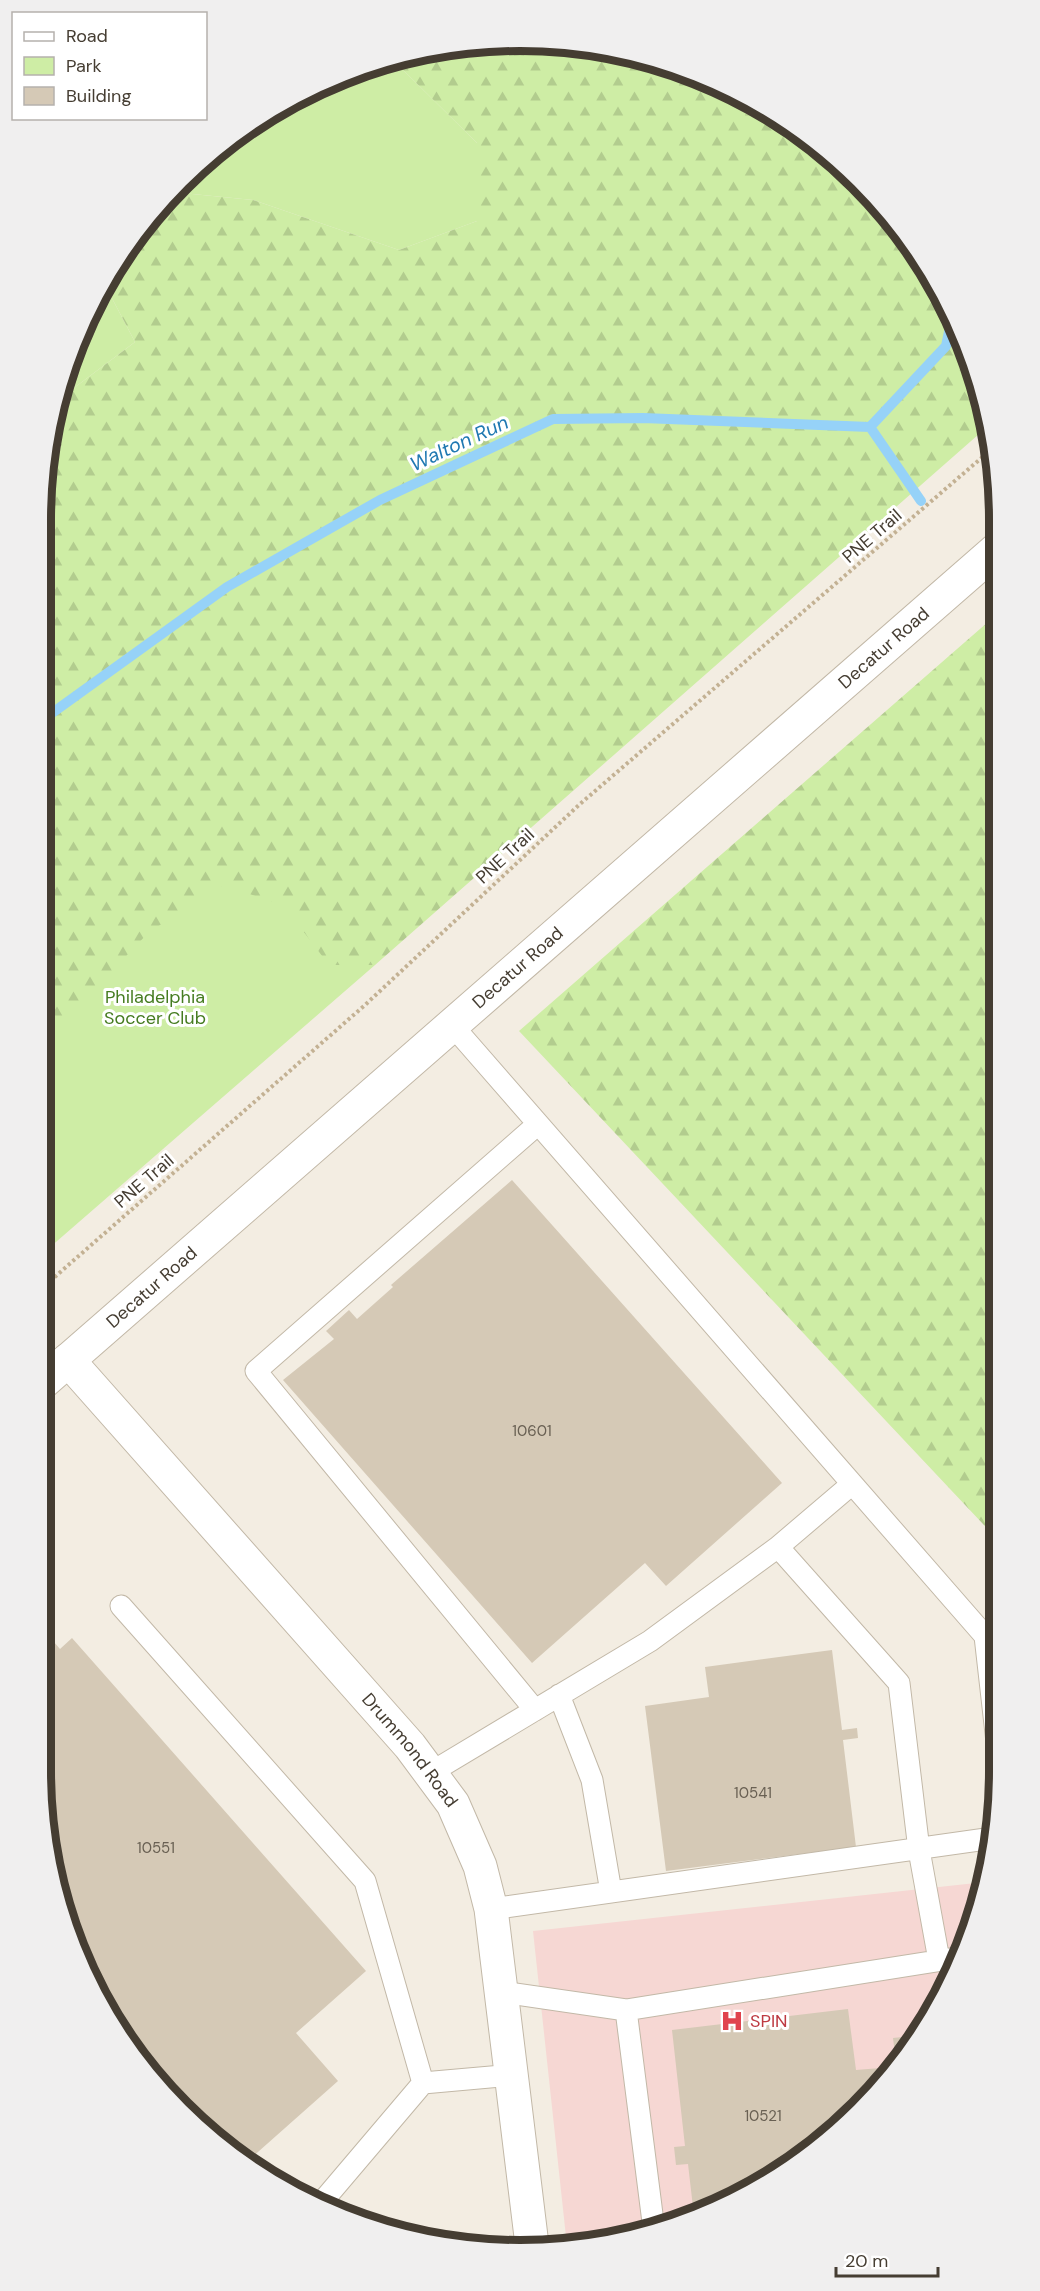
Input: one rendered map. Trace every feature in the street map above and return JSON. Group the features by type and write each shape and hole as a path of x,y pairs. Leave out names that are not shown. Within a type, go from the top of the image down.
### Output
{"street":[{"name":"Decatur Road","path":"51,1375 989,556"},
{"name":"Drummond Road","path":"68,1360 410,1746 458,1814 480,1866 491,1909 531,2240"}],"lane":[{"path":"452,1025 985,1636 989,1671"},
{"path":"535,1710 256,1371 538,1124"},
{"path":"430,1773 650,1641 778,1547 852,1484"},
{"path":"778,1547 899,1683 919,1850 939,1960"},
{"path":"122,1606 365,1881 423,2083"},
{"path":"559,1695 592,1780 611,1892"},
{"path":"491,1909 984,1840"},
{"path":"502,1992 626,2010 949,1959"},
{"path":"626,2010 653,2220"},
{"path":"326,2197 423,2083 512,2075"}],"path":[{"name":"PNE Trail","path":"51,1279 365,1005 580,804 984,455"}],"shaded area":[{"name":"SPIN","path":"975,1883 953,1950 926,2006 892,2057 852,2103 829,2124 781,2161 727,2192 671,2215 611,2231 581,2236 566,2237 533,1931"}],"green space":[{"path":"489,52 551,52 581,55 641,67 671,76 727,99 755,114 806,148 852,188 892,234 910,259 941,313 953,341 964,369 981,433 375,965 329,965 284,906 224,885 149,932 51,1035 52,489 60,429 69,392 135,342 109,293 148,234 183,193 253,200 399,250 477,221 477,143 400,67 459,55"},
{"path":"399,67 477,143 477,221 399,250 253,200 183,193 234,148 286,114 341,87"},
{"path":"109,293 135,342 69,392 87,341"},
{"path":"989,621 989,1530 519,1031"},
{"name":"Philadelphia Soccer Club","path":"249,836 375,965 51,1246 51,931"}],"building":[{"path":"512,1180 782,1483 666,1586 645,1563 532,1663 283,1380 334,1339 326,1331 349,1310 357,1319 393,1287 391,1285"},
{"path":"72,1638 366,1971 296,2033 338,2081 253,2157 188,2103 148,2057 130,2032 99,1978 87,1950 76,1922 60,1862 52,1802 51,1639 60,1649"},
{"path":"832,1650 842,1730 857,1728 858,1738 843,1740 856,1847 666,1871 645,1706 709,1697 705,1667"},
{"path":"848,2009 856,2070 883,2068 852,2103 806,2143 754,2177 727,2192 693,2206 688,2164 676,2165 674,2147 685,2146 672,2030"},
{"path":"907,2036 895,2053 893,2038"}],"waterway":[{"path":"870,427 946,346 949,332"},
{"name":"Walton Run","path":"51,714 227,587 380,500 553,419 643,418 870,427"},
{"name":"Walton Run","path":"870,427 921,501"}],"place":[{"name":"SPIN","path":"732,2021"}]}
